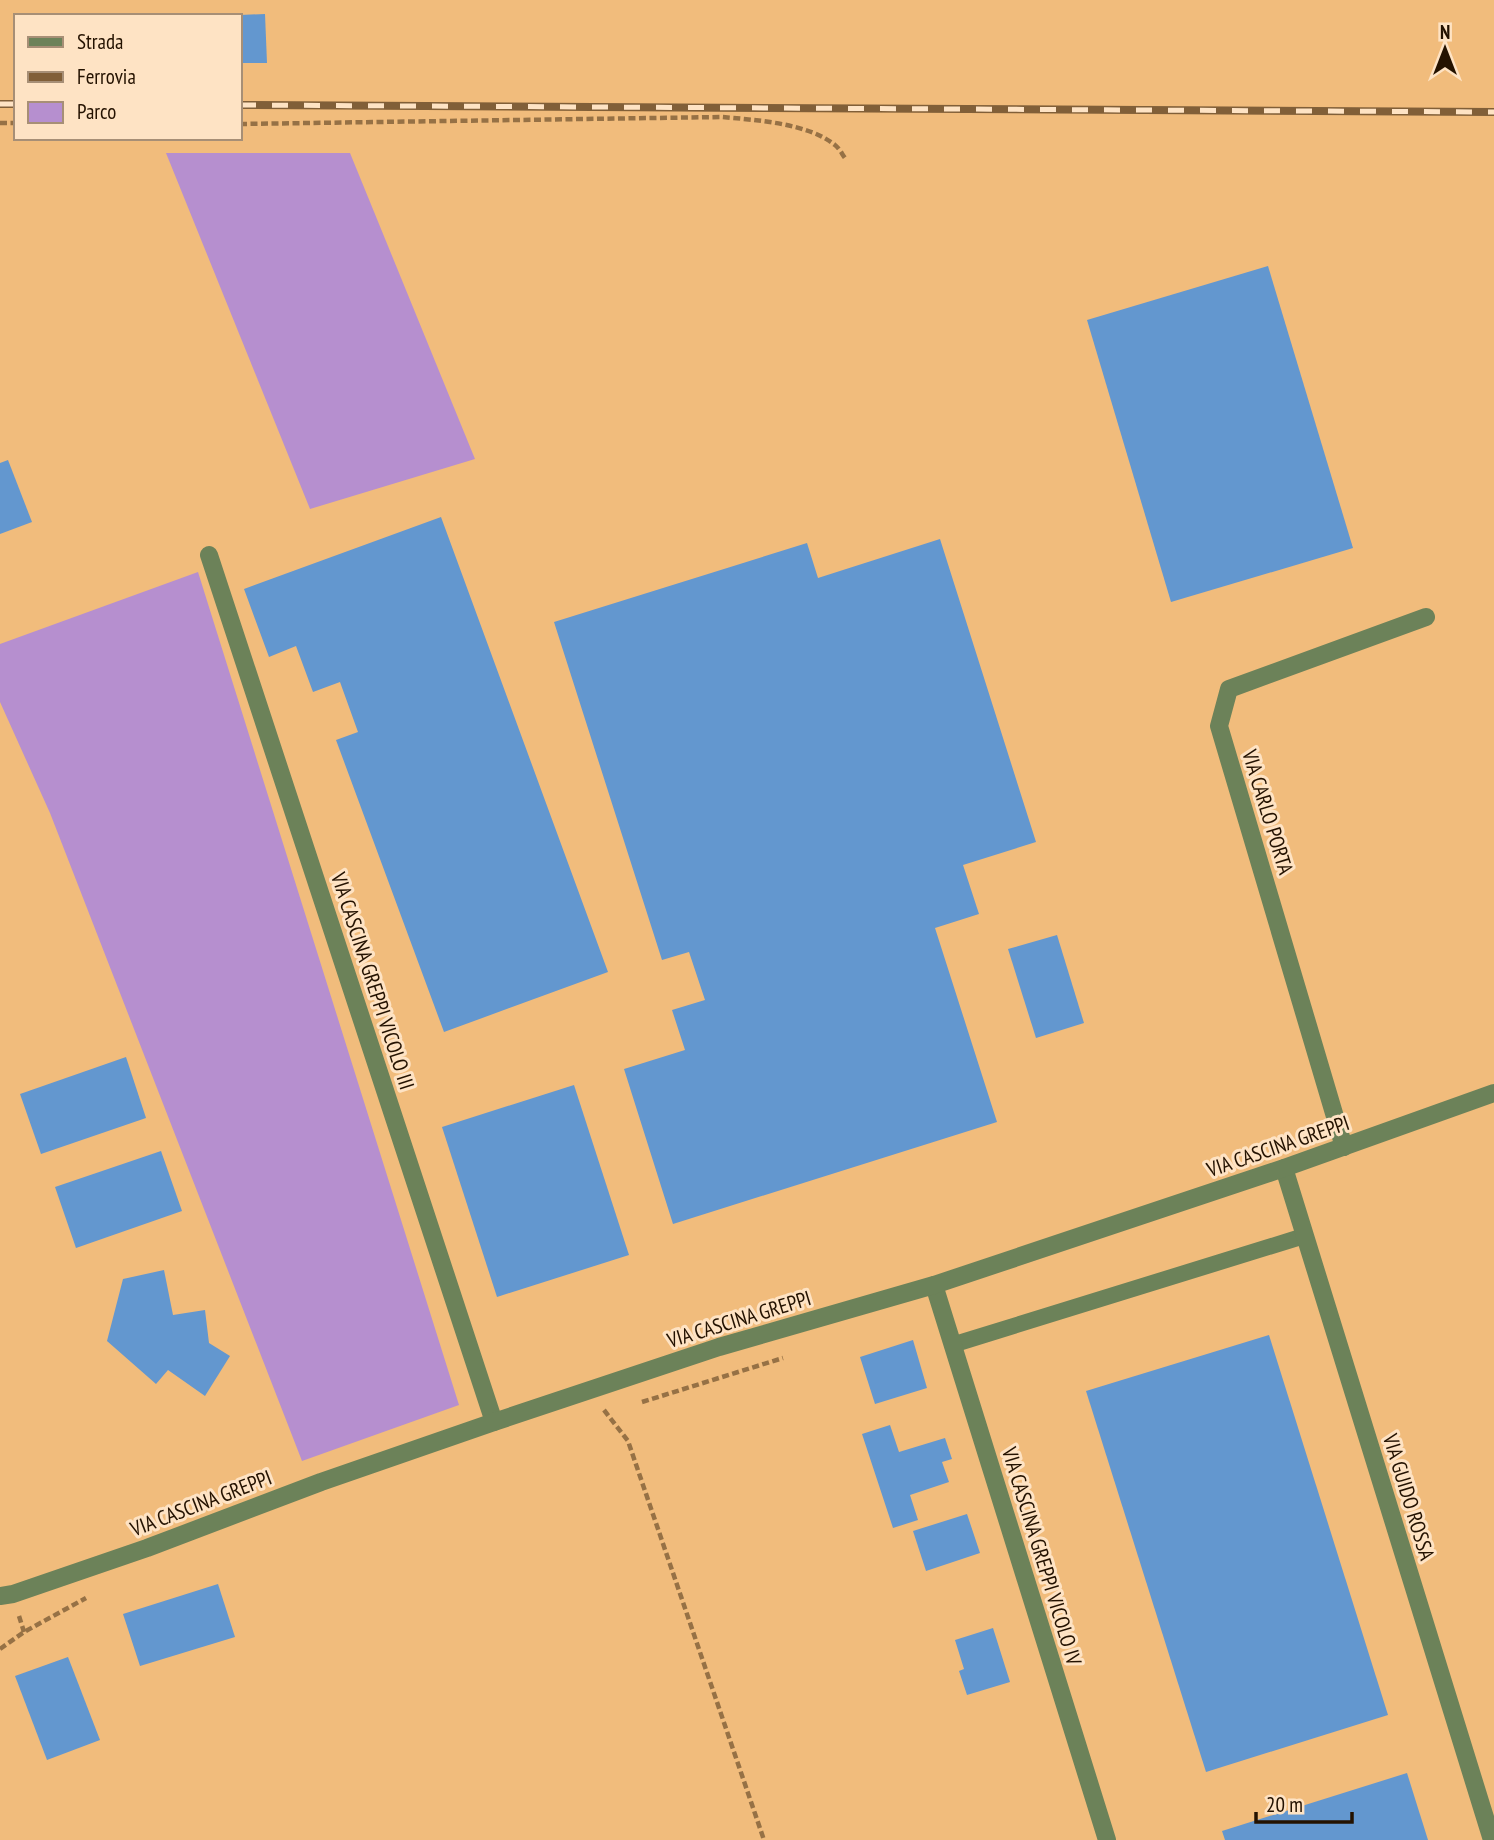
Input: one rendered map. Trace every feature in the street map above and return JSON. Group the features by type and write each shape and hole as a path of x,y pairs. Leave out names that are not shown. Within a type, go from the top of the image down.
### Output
{"street":[{"name":"VIA CASCINA GREPPI VICOLO III","path":"209,555 494,1422"},
{"name":"VIA CARLO PORTA","path":"1345,1147 1219,726 1229,689 1426,617"},
{"name":"VIA CASCINA GREPPI","path":"0,1596 13,1594 147,1548 321,1482 494,1422 719,1347 934,1285 1284,1168 1494,1093"},
{"name":"VIA GUIDO ROSSA","path":"1284,1168 1492,1840"},
{"name":"VIA CASCINA GREPPI VICOLO IV","path":"934,1285 1107,1840"}],"lane":[{"path":"952,1345 1304,1236"}],"path":[{"path":"242,124 722,117 803,129 835,145 845,158"},
{"path":"630,1406 786,1357"},
{"path":"598,1387 605,1414 628,1441 764,1840"},
{"path":"605,1414 618,1410"},
{"path":"0,1648 92,1595"}],"green space":[{"path":"166,153 350,153 475,459 310,509"},
{"path":"198,572 459,1405 302,1461 50,813 0,702 0,644"}],"building":[{"path":"265,14 267,63 242,63 242,15"},
{"path":"1268,266 1353,548 1171,602 1087,320"},
{"path":"8,460 32,522 0,534 0,463"},
{"path":"441,517 608,972 444,1032 336,740 358,732 340,682 313,692 296,646 269,657 244,589"},
{"path":"940,539 1036,842 963,865 979,914 935,928 997,1122 673,1224 624,1069 685,1050 672,1010 705,1000 689,952 662,960 554,622 807,543 818,578"},
{"path":"1057,935 1084,1023 1036,1038 1008,949"},
{"path":"126,1057 146,1118 41,1154 20,1094"},
{"path":"574,1085 629,1255 497,1297 442,1127"},
{"path":"161,1151 182,1211 76,1248 55,1187"},
{"path":"164,1270 173,1315 205,1310 209,1343 230,1356 205,1396 168,1370 156,1384 107,1341 123,1279"},
{"path":"1269,1335 1388,1715 1206,1772 1086,1391"},
{"path":"913,1340 927,1388 875,1404 860,1357"},
{"path":"890,1425 899,1452 945,1438 952,1459 942,1462 949,1482 910,1495 918,1520 893,1528 862,1434"},
{"path":"967,1514 980,1553 926,1571 913,1531"},
{"path":"218,1584 235,1637 140,1666 123,1614"},
{"path":"993,1628 1010,1682 967,1695 959,1671 964,1669 955,1640"},
{"path":"68,1657 100,1740 47,1760 15,1676"},
{"path":"1407,1773 1428,1840 1225,1840 1222,1831"}],"railway":[{"path":"0,104 14,104"},
{"path":"242,105 1494,112"}]}
